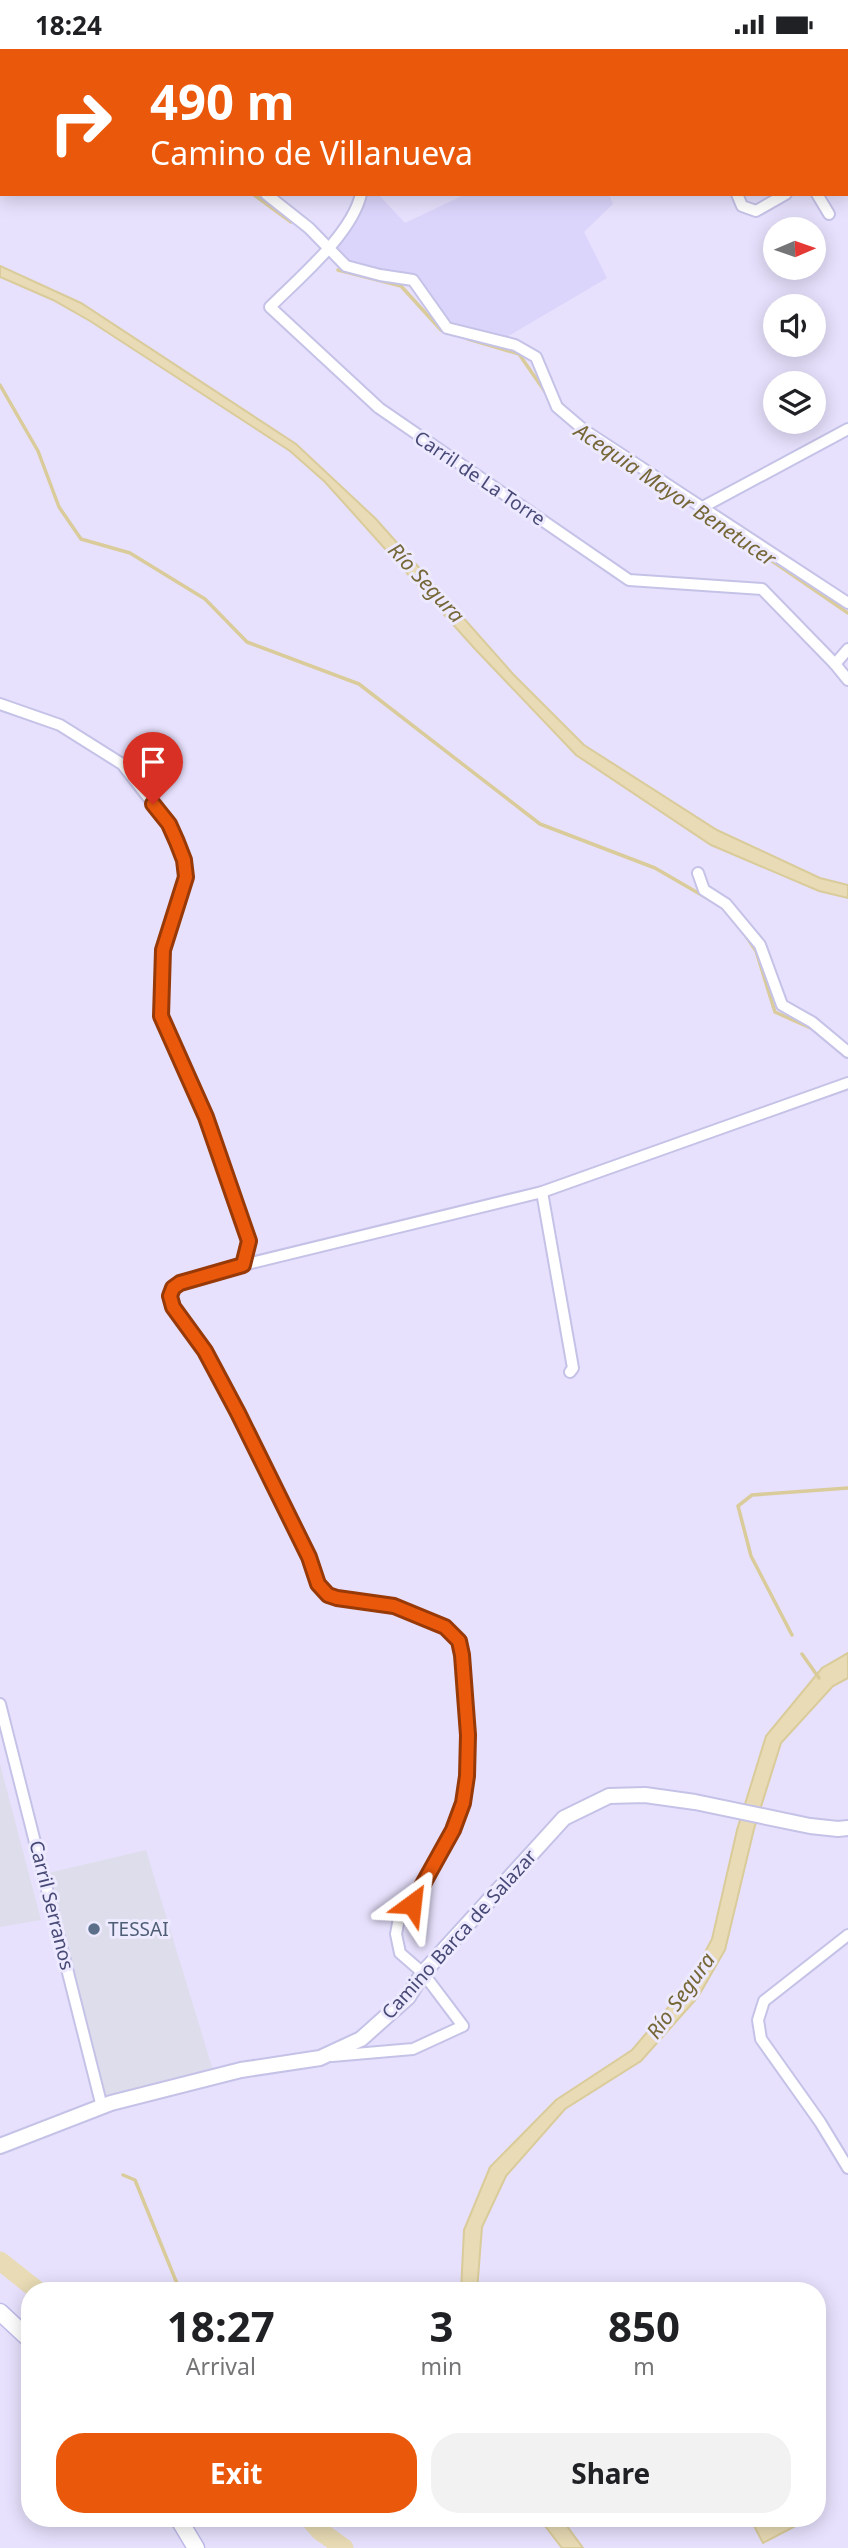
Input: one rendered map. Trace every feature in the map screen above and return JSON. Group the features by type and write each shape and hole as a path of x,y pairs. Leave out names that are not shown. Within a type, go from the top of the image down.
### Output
{"main road":[{"path":"0,2312 21,2332"},
{"path":"183,2527 196,2548"}],"street":[{"path":"269,196 309,228 346,265 380,275 413,280 447,328 515,345 536,357 556,407 584,430 848,603"},
{"name":"Carril de La Torre","path":"361,196 358,207 328,249 270,307 379,408 629,580 762,589 835,664"},
{"path":"738,196 742,206 756,211 782,196"},
{"path":"818,196 829,214"},
{"path":"701,508 848,429"},
{"path":"848,649 835,664 848,680"},
{"path":"0,704 60,725 122,764 169,824 184,860 186,877 163,950 161,1016 206,1117 249,1241 243,1265"},
{"path":"698,873 704,890 726,904 760,945 782,1005 812,1022 848,1052"},
{"path":"322,2057 414,2049 463,2026 423,1973 400,1953 396,1934 399,1918 412,1904 439,1857 463,1803 468,1735 462,1655 459,1641 445,1627 394,1606 328,1595 318,1584 309,1557 238,1413 205,1351 173,1307 170,1296 173,1288 180,1283 243,1265 542,1192 848,1083"},
{"path":"542,1192 573,1368 570,1372"},
{"name":"Carril Serranos","path":"0,1705 102,2107"},
{"name":"Camino Barca de Salazar","path":"0,2146 102,2107 241,2070 322,2057 361,2039 408,1997 423,1973 564,1818 610,1796 645,1795 695,1802 845,1830"},
{"path":"848,1935 764,2001 758,2020 761,2039 820,2122 848,2168"}],"shaded area":[{"path":"364,196 380,196 405,223 462,196 610,196 613,204 584,232 607,278 500,341 452,329 418,280 346,266 335,249"},
{"path":"0,1764 41,1920 0,1927"},
{"path":"146,1850 215,2077 102,2107 44,1874"}],"water":[{"name":"Río Segura","path":"0,266 81,303 296,444 376,519 513,674 584,745 717,830 820,878 848,885 848,898 819,891 711,845 576,755 475,649 325,482 290,451 90,321 53,300 0,277"},
{"name":"Río Segura","path":"848,1653 848,1678 833,1686 781,1743 754,1829 725,1950 698,1997 641,2061 565,2109 506,2176 482,2227 478,2282 461,2282 464,2230 490,2167 556,2100 632,2050 688,1984 712,1939 737,1830 766,1736 822,1668"},
{"path":"546,2527 568,2527 583,2548 562,2548"},
{"path":"755,2527 793,2527 763,2543"}],"waterway":[{"name":"Acequia Mayor Benetucer","path":"256,196 291,222"},
{"name":"Acequia Mayor Benetucer","path":"338,270 401,286 441,330 447,332"},
{"name":"Acequia Mayor Benetucer","path":"468,339 519,354 548,396"},
{"path":"0,385 38,451 59,507 81,539 130,553 205,599 247,642 359,684 540,824 655,868 712,901"},
{"name":"Acequia Mayor Benetucer","path":"715,522 848,613"},
{"path":"746,936 756,951 775,1012 815,1030"},
{"path":"792,1635 751,1556 738,1506 752,1495 848,1488"},
{"path":"802,1654 819,1678"},
{"path":"123,2175 135,2180 176,2282"},
{"path":"0,2261 27,2282"},
{"path":"317,2527 344,2548"}],"place":[{"name":"TESSAI","path":"94,1929"}],"route":[{"path":"153,804 169,824 184,860 186,877 163,950 161,1016 206,1117 249,1241 243,1265 180,1283 173,1288 170,1296 173,1307 205,1351 238,1413 309,1557 318,1584 328,1595 337,1598 394,1606 445,1627 459,1641 468,1735 463,1803 453,1830 412,1904"}]}
